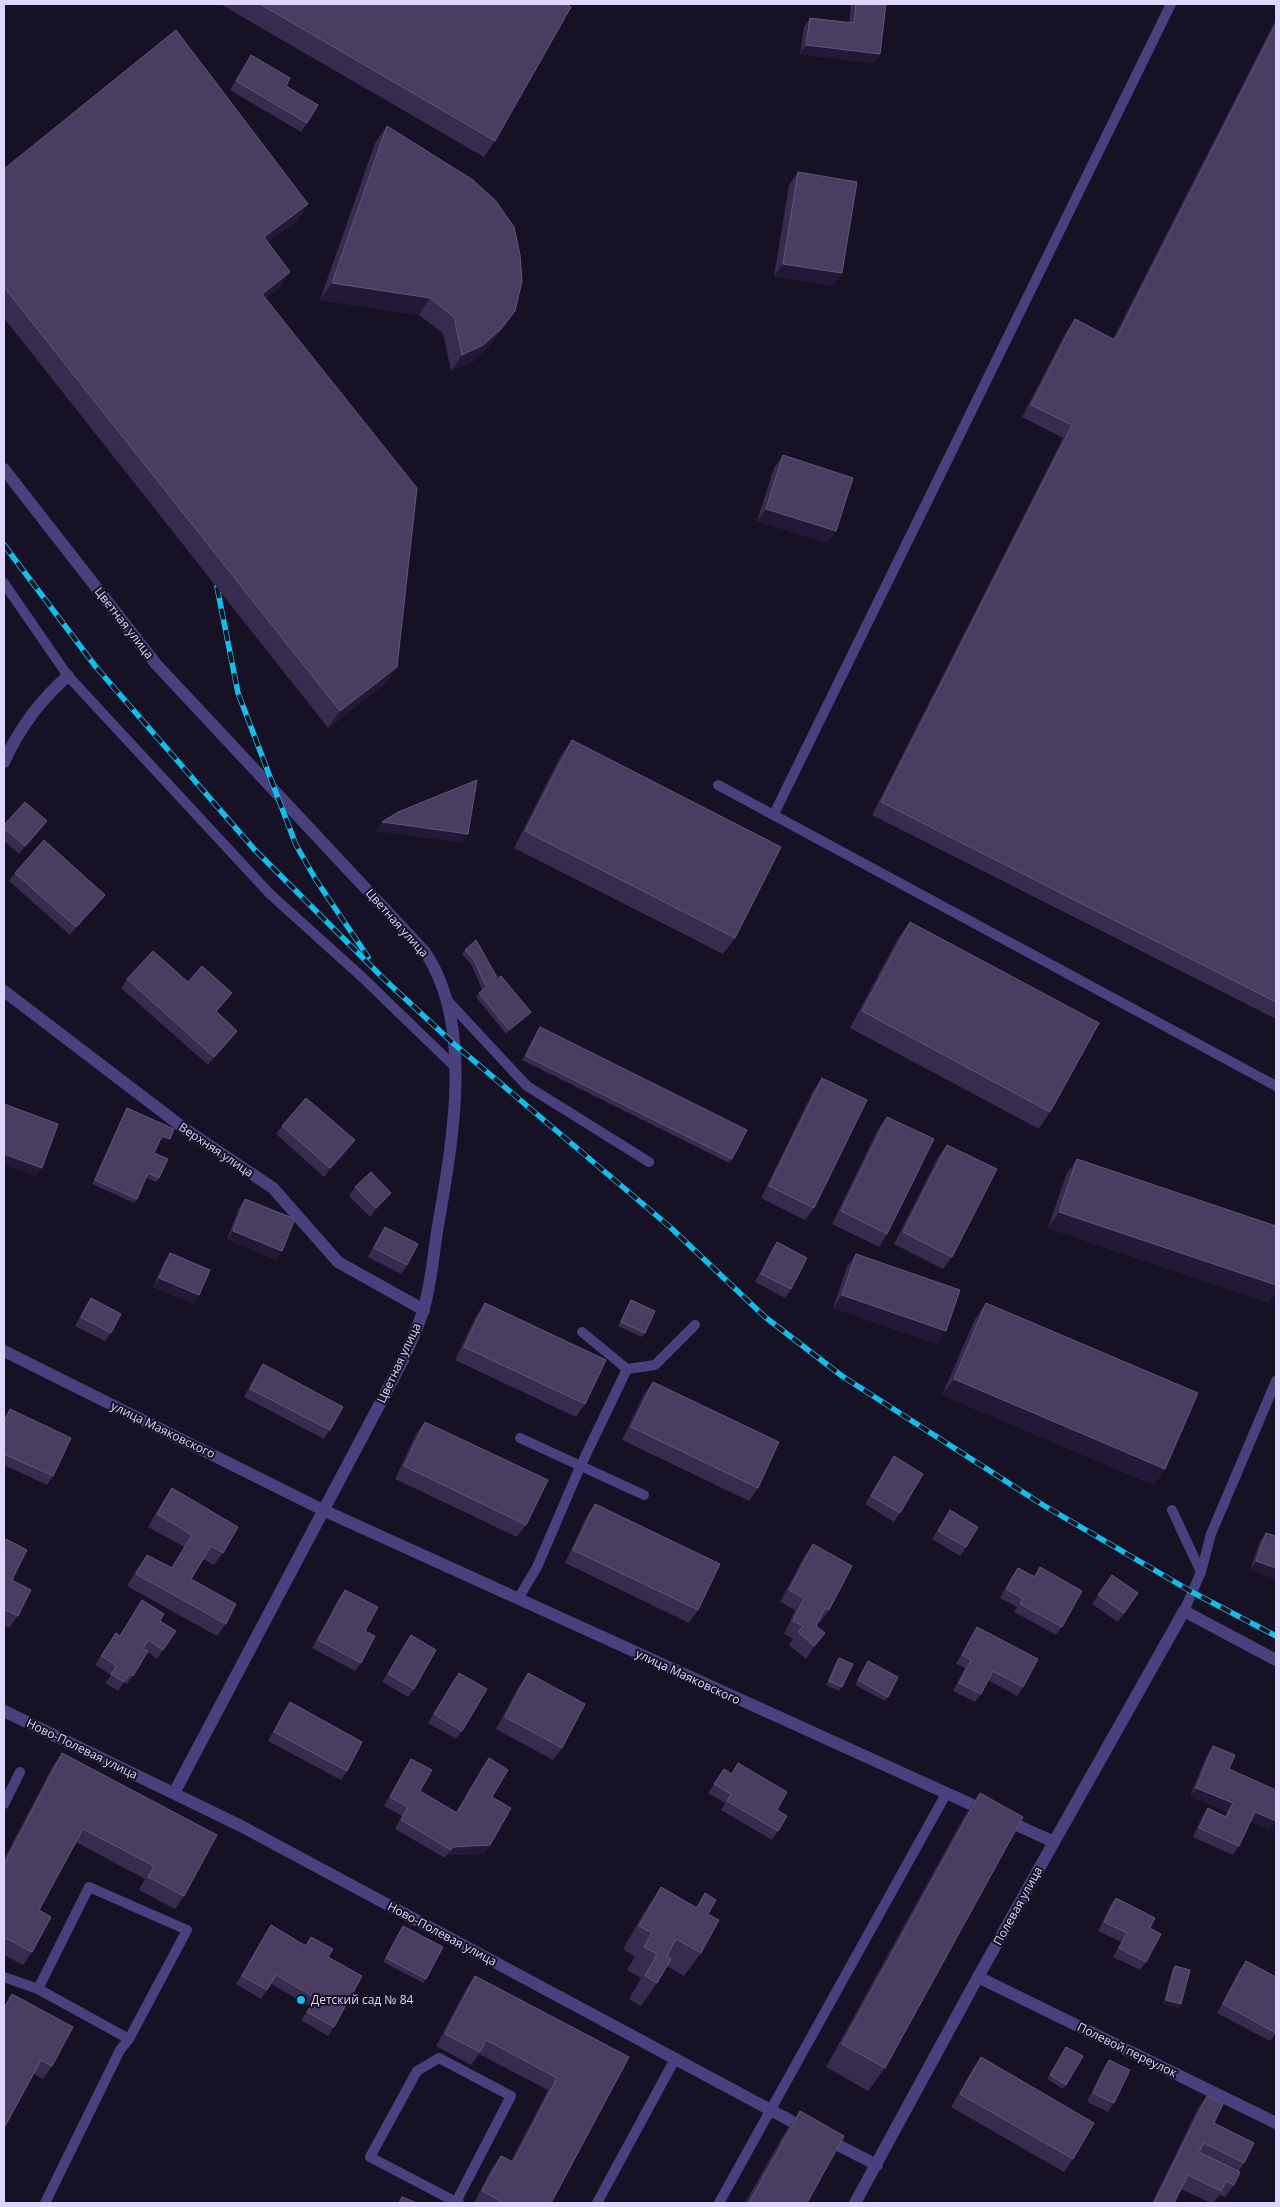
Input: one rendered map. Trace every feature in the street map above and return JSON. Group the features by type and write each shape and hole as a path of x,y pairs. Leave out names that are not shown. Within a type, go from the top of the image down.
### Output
{"street":[{"name":"Цветная улица","path":"4,469 156,664 425,952 437,970 446,999 454,1044 455,1067 450,1153 424,1310 403,1360 323,1510"},
{"path":"5,756 25,723 51,690 68,676"},
{"name":"Верхняя улица","path":"4,991 185,1130 272,1188 338,1262 424,1310"},
{"name":"улица Маяковского","path":"4,1351 323,1510 1054,1842"},
{"path":"174,1793 323,1510"},
{"path":"1184,1610 1276,1660"},
{"name":"Полевая улица","path":"856,2203 978,1977 1184,1610"},
{"name":"Ново-Полевая улица","path":"4,1710 241,1826 772,2111 877,2165"},
{"name":"Полевой переулок","path":"978,1977 1276,2123"}],"lane":[{"path":"774,814 1171,4"},
{"path":"4,583 68,676 270,894 362,977 455,1067"},
{"path":"718,785 1276,1086"},
{"path":"446,999 526,1086 649,1162"},
{"path":"582,1332 627,1369 655,1365 695,1325"},
{"path":"518,1598 537,1567 580,1467 627,1369"},
{"path":"1184,1610 1201,1572 1211,1534 1274,1396 1276,1381"},
{"path":"520,1438 644,1495"},
{"path":"1172,1510 1201,1572"},
{"path":"4,1804 20,1772"},
{"path":"719,2203 772,2111 946,1794"},
{"path":"38,1989 89,1887 187,1930 130,2039 120,2050 45,2203"},
{"path":"4,1977 38,1989 130,2039"},
{"path":"439,2058 511,2096 458,2202 370,2158 417,2071 439,2058"},
{"path":"597,2203 675,2059"}],"building":[{"path":"260,4 566,4 571,7 495,141"},
{"path":"856,4 886,4 880,54 806,45 810,18 854,23"},
{"path":"1276,24 1276,1002 881,802 1072,425 1031,405 1075,319 1115,340"},
{"path":"176,30 308,204 264,237 290,272 262,294 417,488 397,667 340,711 4,287 4,169"},
{"path":"251,55 290,78 286,86 318,105 307,123 236,81"},
{"path":"387,126 473,180 495,200 514,227 520,255 522,281 515,311 501,329 483,345 462,355 454,317 430,298 332,283"},
{"path":"798,172 857,182 842,273 783,264"},
{"path":"783,455 853,478 836,531 766,509"},
{"path":"572,740 781,847 735,938 525,831"},
{"path":"477,780 468,834 382,822 398,812"},
{"path":"25,802 47,821 25,846 4,828 4,825"},
{"path":"44,840 105,895 76,927 15,873"},
{"path":"910,922 1099,1023 1050,1112 862,1011"},
{"path":"476,940 497,977 486,986 474,960 465,950"},
{"path":"153,951 188,982 202,966 232,993 216,1011 237,1031 214,1057 127,979"},
{"path":"501,976 531,1012 509,1030 479,993"},
{"path":"540,1027 747,1130 732,1159 526,1056"},
{"path":"822,1078 867,1100 814,1208 769,1186"},
{"path":"306,1098 355,1140 330,1168 282,1126"},
{"path":"4,1104 58,1124 42,1168 4,1154"},
{"path":"127,1108 174,1129 170,1139 162,1136 154,1153 168,1159 159,1178 148,1173 137,1199 95,1180"},
{"path":"887,1117 934,1139 887,1234 841,1211"},
{"path":"947,1145 997,1169 952,1257 903,1232"},
{"path":"1077,1159 1276,1226 1276,1285 1059,1212"},
{"path":"371,1172 391,1193 376,1208 355,1187"},
{"path":"245,1199 295,1219 282,1251 233,1231"},
{"path":"385,1227 418,1244 407,1265 374,1248"},
{"path":"777,1242 807,1258 791,1289 761,1274"},
{"path":"170,1253 210,1270 199,1295 159,1278"},
{"path":"856,1254 960,1290 946,1331 842,1295"},
{"path":"91,1298 121,1314 111,1333 81,1317"},
{"path":"631,1300 655,1311 645,1333 621,1322"},
{"path":"485,1303 606,1360 585,1404 464,1347"},
{"path":"986,1303 1198,1393 1165,1469 954,1379"},
{"path":"263,1364 343,1407 330,1430 250,1389"},
{"path":"653,1382 779,1442 758,1488 631,1427"},
{"path":"10,1409 71,1438 53,1476 4,1454 4,1423"},
{"path":"425,1422 548,1480 526,1525 404,1466"},
{"path":"894,1456 923,1474 900,1513 871,1496"},
{"path":"172,1488 238,1527 223,1553 211,1546 191,1579 236,1604 226,1624 136,1574 147,1555 172,1568 192,1535 157,1514"},
{"path":"595,1504 720,1564 698,1610 573,1550"},
{"path":"950,1510 978,1527 966,1547 938,1531"},
{"path":"1266,1533 1276,1536 1276,1568 1256,1561"},
{"path":"6,1539 27,1550 12,1580 31,1590 18,1616 4,1609 4,1541"},
{"path":"813,1544 852,1566 829,1610 825,1608 816,1626 825,1633 814,1646 798,1632 803,1626 793,1621 804,1598 789,1590"},
{"path":"1040,1567 1082,1591 1062,1627 1020,1604 1023,1599 1006,1589 1018,1568 1035,1577"},
{"path":"1112,1575 1138,1593 1124,1613 1098,1595"},
{"path":"345,1590 378,1607 365,1631 375,1636 361,1663 318,1640"},
{"path":"142,1600 164,1614 160,1621 176,1631 163,1650 148,1640 143,1649 148,1651 133,1676 130,1674 124,1682 111,1674 117,1666 101,1656 116,1633 120,1636"},
{"path":"977,1627 1038,1659 1023,1687 993,1671 981,1694 959,1683 971,1660 962,1655"},
{"path":"411,1635 436,1650 414,1689 388,1674"},
{"path":"839,1658 853,1664 842,1687 829,1681"},
{"path":"868,1661 898,1677 888,1697 858,1680"},
{"path":"459,1673 487,1689 462,1731 434,1714"},
{"path":"528,1673 585,1704 562,1748 505,1717"},
{"path":"290,1702 362,1742 347,1771 274,1732"},
{"path":"1213,1746 1235,1755 1229,1769 1276,1790 1276,1821 1255,1812 1239,1846 1199,1828 1208,1808 1226,1817 1233,1803 1196,1788"},
{"path":"62,1753 217,1835 184,1896 148,1877 154,1866 83,1829 39,1910 51,1917 32,1952 4,1937 4,1864"},
{"path":"489,1758 508,1770 492,1797 511,1808 490,1845 453,1847 451,1850 401,1820 408,1807 390,1797 411,1759 432,1770 420,1791 457,1813"},
{"path":"738,1763 787,1792 777,1810 787,1816 778,1831 727,1801 731,1794 714,1784 724,1769 732,1774"},
{"path":"980,1793 1023,1817 885,2068 842,2044"},
{"path":"661,1887 697,1908 705,1893 716,1900 708,1914 719,1920 701,1953 676,1939 667,1956 671,1959 657,1983 645,1976 657,1954 644,1947 652,1933 639,1926"},
{"path":"1116,1898 1155,1918 1150,1928 1161,1934 1146,1962 1119,1948 1127,1933 1104,1922"},
{"path":"271,1925 306,1946 311,1937 333,1949 328,1957 362,1976 334,2027 307,2012 316,1998 276,1975 267,1990 242,1976"},
{"path":"403,1926 443,1947 426,1979 386,1958"},
{"path":"1246,1961 1276,1977 1276,2033 1223,2004"},
{"path":"1175,1966 1190,1970 1181,2004 1166,2000"},
{"path":"475,1976 629,2057 551,2203 504,2203 482,2191 501,2156 513,2162 557,2078 486,2040 480,2052 445,2034"},
{"path":"12,1994 73,2027 52,2066 41,2060 4,2128 4,2009"},
{"path":"1066,2047 1083,2056 1066,2085 1050,2075"},
{"path":"981,2057 1094,2123 1073,2159 960,2094"},
{"path":"1109,2060 1130,2070 1114,2103 1093,2093"},
{"path":"1207,2096 1223,2104 1214,2123 1254,2143 1244,2163 1204,2143 1199,2152 1240,2172 1234,2185 1226,2181 1221,2191 1188,2175 1174,2203 1154,2203"},
{"path":"800,2111 844,2136 807,2203 749,2203"},
{"path":"402,2197 417,2203 399,2203"}],"railway":[{"path":"4,545 96,667 254,849 384,979 454,1044 670,1227 765,1317 842,1376 1043,1505 1192,1592 1276,1636"},
{"path":"217,587 238,693 296,845 316,880 368,957"}],"place":[{"name":"Детский сад № 84","path":"301,2000"}]}
